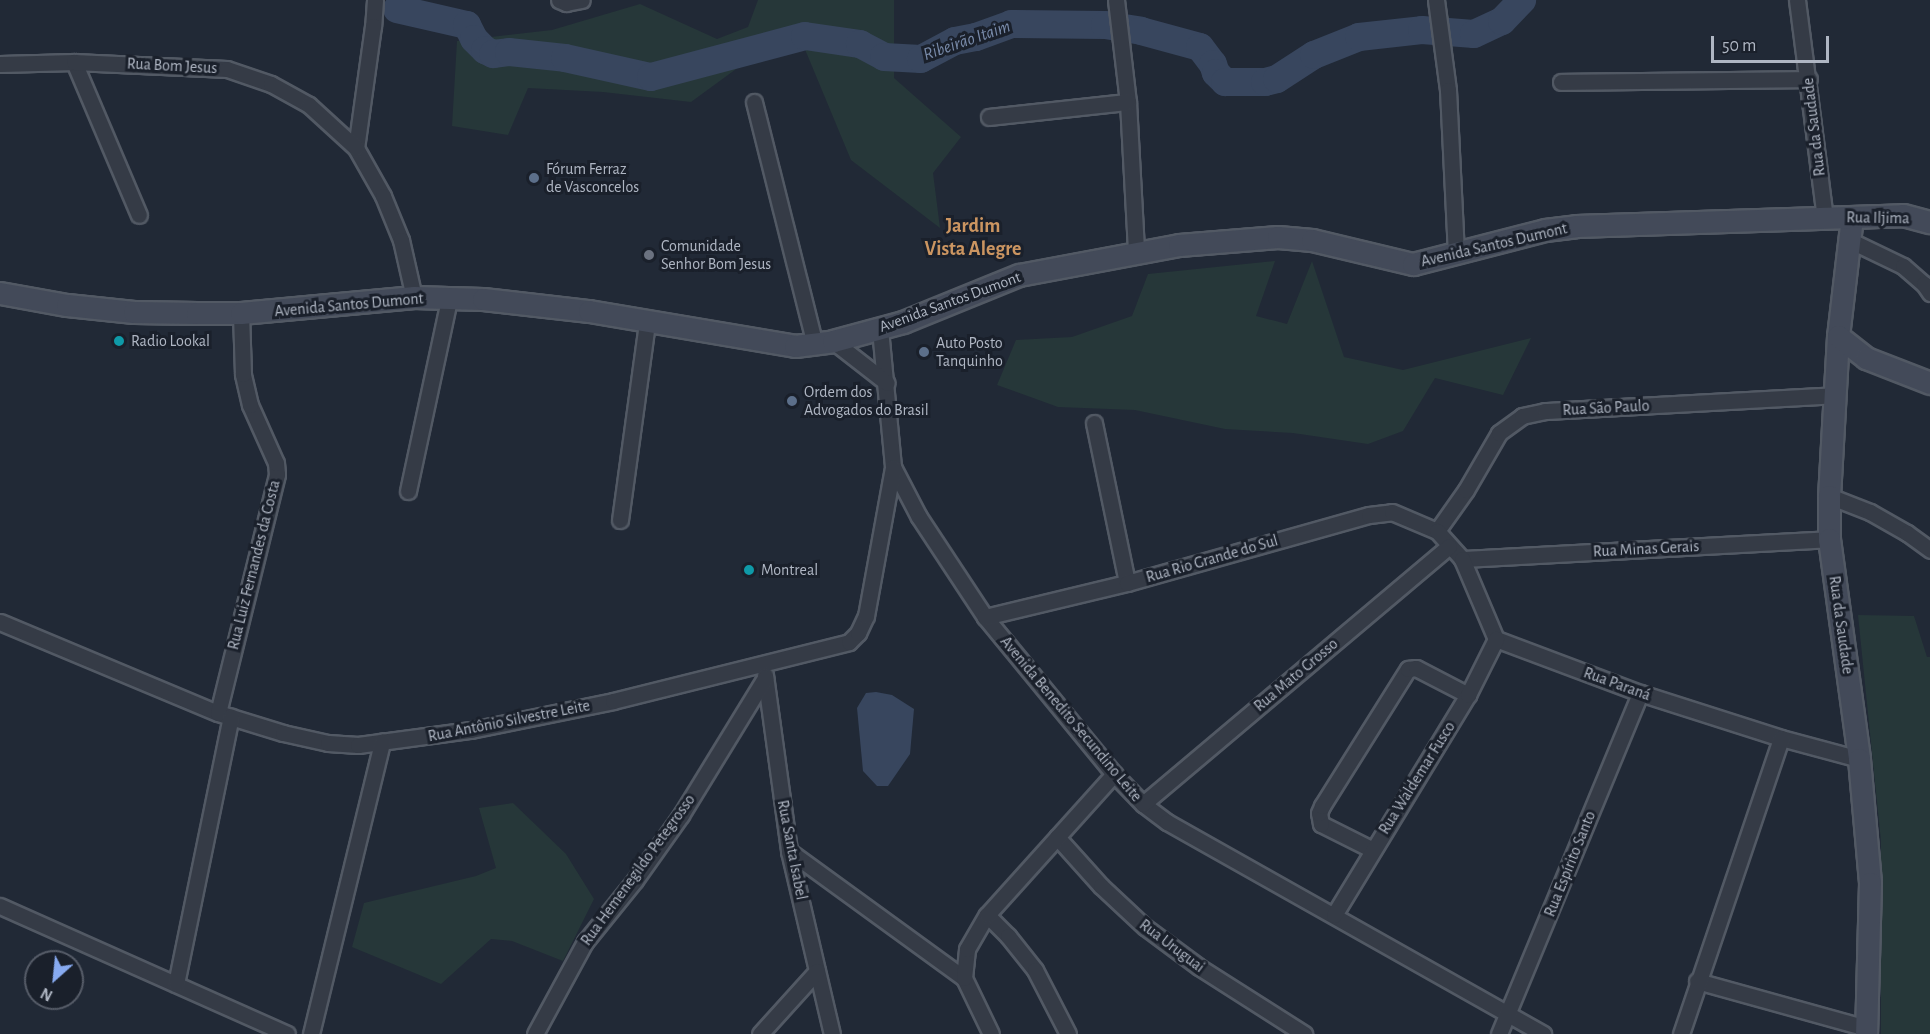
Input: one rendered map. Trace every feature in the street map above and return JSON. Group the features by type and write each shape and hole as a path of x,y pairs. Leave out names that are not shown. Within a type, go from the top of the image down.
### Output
{"main road":[{"name":"Rua Iljima","path":"1825,218 1903,215 1930,222"},
{"name":"Rua da Saudade","path":"1852,217 1838,336 1829,496 1829,539 1859,759 1870,883 1866,1031"},
{"name":"Avenida Santos Dumont","path":"0,293 67,305 134,312 241,313 414,297 507,302 783,345 824,343 880,329 903,322 1018,275 1136,251 1179,245 1278,237 1312,240 1404,264 1421,263 1545,230 1576,226 1825,218"},
{"path":"1838,336 1866,357 1930,383"},
{"path":"1837,370 1866,357"}],"street":[{"path":"356,148 374,26 375,0"},
{"path":"559,0 566,3 582,0"},
{"path":"1116,0 1128,102 1136,251"},
{"name":"Rua da Saudade","path":"1797,0 1809,78 1825,218"},
{"path":"1436,4 1448,90 1456,254"},
{"path":"74,62 139,215"},
{"name":"Rua Bom Jesus","path":"0,64 74,62 227,69 271,84 309,105 356,148 383,196 401,240 414,297"},
{"path":"1561,82 1809,78"},
{"path":"754,102 824,343 887,383"},
{"path":"989,117 1128,102"},
{"path":"1849,240 1904,266 1930,293"},
{"path":"408,491 449,299"},
{"name":"Rua Luiz Fernandes da Costa","path":"176,984 224,715 277,474 273,455 250,405 243,374 241,313"},
{"path":"620,520 647,322"},
{"name":"Avenida Benedito Secundino Leite","path":"880,329 887,383 893,467 919,517 985,617 1114,774 1143,804 1167,822 1543,1034"},
{"name":"Rua São Paulo","path":"1437,531 1466,490 1499,433 1522,416 1545,411 1836,395"},
{"path":"1094,423 1127,583"},
{"name":"Rua Antônio Silvestre Leite","path":"0,622 224,715 328,743 358,745 510,723 764,671 849,642 858,633 866,616 875,577 893,467"},
{"path":"1829,496 1870,512 1907,532 1930,550"},
{"name":"Rua Rio Grande do Sul","path":"985,617 1127,583 1369,515 1392,512 1437,531"},
{"path":"1437,531 1462,559 1496,639"},
{"name":"Rua Minas Gerais","path":"1462,559 1829,539"},
{"name":"Rua Mato Grosso","path":"1143,804 1449,546"},
{"name":"Rua Paraná","path":"1496,639 1640,693 1781,738 1859,759"},
{"name":"Rua Waldemar Fusco","path":"1334,915 1468,695 1496,639"},
{"path":"1372,850 1322,825 1319,813 1322,806 1408,669 1416,668 1468,695"},
{"name":"Rua Santa Isabel","path":"764,671 789,851 832,1034"},
{"name":"Rua Hemenegildo Petegrosso","path":"535,1034 585,942 635,880 681,815 764,671"},
{"name":"Rua Espírito Santo","path":"1499,1034 1640,693"},
{"path":"1680,1034 1781,738"},
{"path":"311,1034 382,742"},
{"path":"964,978 968,949 987,915 1114,774"},
{"name":"Rua Uruguai","path":"1057,837 1101,886 1144,927 1199,967 1304,1034"},
{"path":"789,851 964,978 991,1034"},
{"path":"0,906 288,1034"},
{"path":"987,915 1008,936 1035,970 1068,1034"},
{"path":"760,1034 817,971"},
{"path":"1697,981 1866,1031"}],"shaded area":[{"path":"758,0 894,0 894,78 961,137 933,173 940,228 851,160 804,47 743,64 691,102 603,92 528,88 508,135 452,126 457,41 552,30 640,4 717,39 748,27"},
{"path":"1275,261 1256,316 1287,324 1312,261 1344,357 1403,370 1531,338 1503,395 1435,378 1403,431 1368,444 1293,433 1225,429 1135,410 1058,407 997,385 1016,340 1072,337 1132,316 1148,274"},
{"path":"1858,615 1914,616 1927,657 1930,657 1930,1034 1881,1034 1881,841"},
{"path":"513,803 566,854 594,899 563,961 512,941 491,939 441,984 352,947 364,903 476,876 496,868 479,808"}],"water":[{"path":"866,693 892,695 914,709 910,754 888,786 877,786 863,771 857,708"}],"waterway":[{"name":"Ribeirão Itaim","path":"397,9 467,25 474,39 485,50 493,54 509,52 565,58 651,77 805,36 860,44 884,57 921,59 955,41 976,37 1011,24 1105,25 1141,31 1200,47 1213,64 1216,73 1225,82 1265,82 1277,79 1314,55 1359,37 1422,30 1474,34 1502,21 1522,0"}],"place":[{"name":"Fórum Ferraz de Vasconcelos","path":"534,178"},
{"name":"Comunidade Senhor Bom Jesus","path":"649,255"},
{"name":"Radio Lookal","path":"119,341"},
{"name":"Auto Posto Tanquinho","path":"924,352"},
{"name":"Ordem dos Advogados do Brasil","path":"792,401"},
{"name":"Montreal","path":"749,570"}],"district":[{"name":"Jardim Vista Alegre","path":"973,238"}]}
